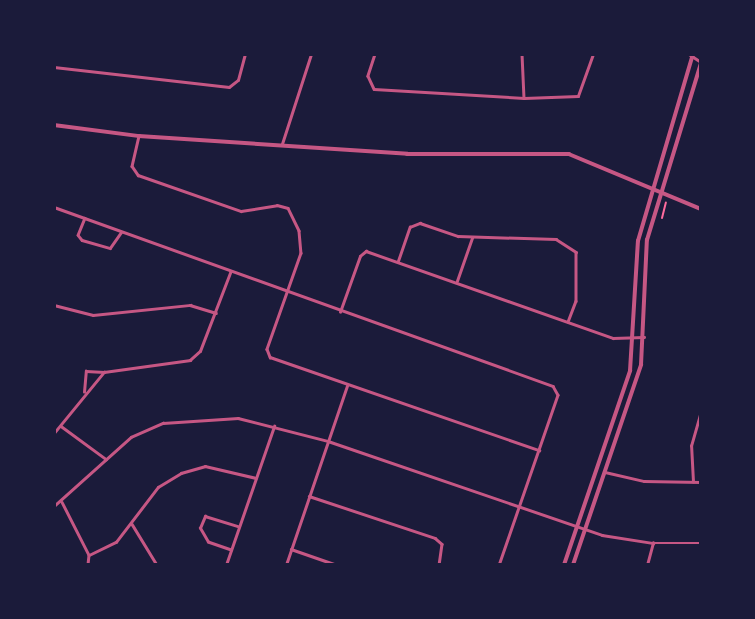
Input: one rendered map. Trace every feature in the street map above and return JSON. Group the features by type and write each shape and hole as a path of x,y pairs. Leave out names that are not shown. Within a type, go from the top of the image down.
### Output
{"street":[{"path":"54,67 229,86 237,80 245,54"},
{"path":"282,145 312,54"},
{"path":"375,54 368,76 374,89 524,98 578,96 593,54"},
{"path":"522,54 524,98"},
{"path":"564,565 630,371 635,337 638,241 691,55 701,62 647,240 641,365 573,565"},
{"path":"54,125 139,136 434,155 569,154 701,209"},
{"path":"139,136 132,166 138,175 241,212 277,205 288,208 301,243 267,349 270,357 539,450"},
{"path":"54,207 220,264 230,272 340,312 554,386 558,396 499,565"},
{"path":"85,218 78,235 82,240 110,248 121,231"},
{"path":"398,262 410,227 420,223 471,238 547,236 573,248 576,300 568,321"},
{"path":"457,283 471,238"},
{"path":"340,312 360,256 366,251 613,338 644,337"},
{"path":"84,392 86,371 104,372 190,359 206,340 230,272"},
{"path":"54,305 93,315 190,305 216,313"},
{"path":"54,433 84,392 104,372"},
{"path":"286,565 348,384"},
{"path":"693,482 691,446 701,412"},
{"path":"54,506 62,502 131,438 163,423 238,418 328,441 585,530 653,544 701,543"},
{"path":"60,425 106,459"},
{"path":"226,565 274,426"},
{"path":"89,555 116,542 158,486 181,473 205,466 256,478"},
{"path":"605,472 644,481 701,482"},
{"path":"309,496 435,538 442,544 439,565"},
{"path":"62,502 89,555 88,565"},
{"path":"231,550 208,542 200,528 205,516 239,526"},
{"path":"132,523 157,565"},
{"path":"647,565 653,544"},
{"path":"291,549 337,565"}],"path":[{"path":"662,218 666,202"}]}
